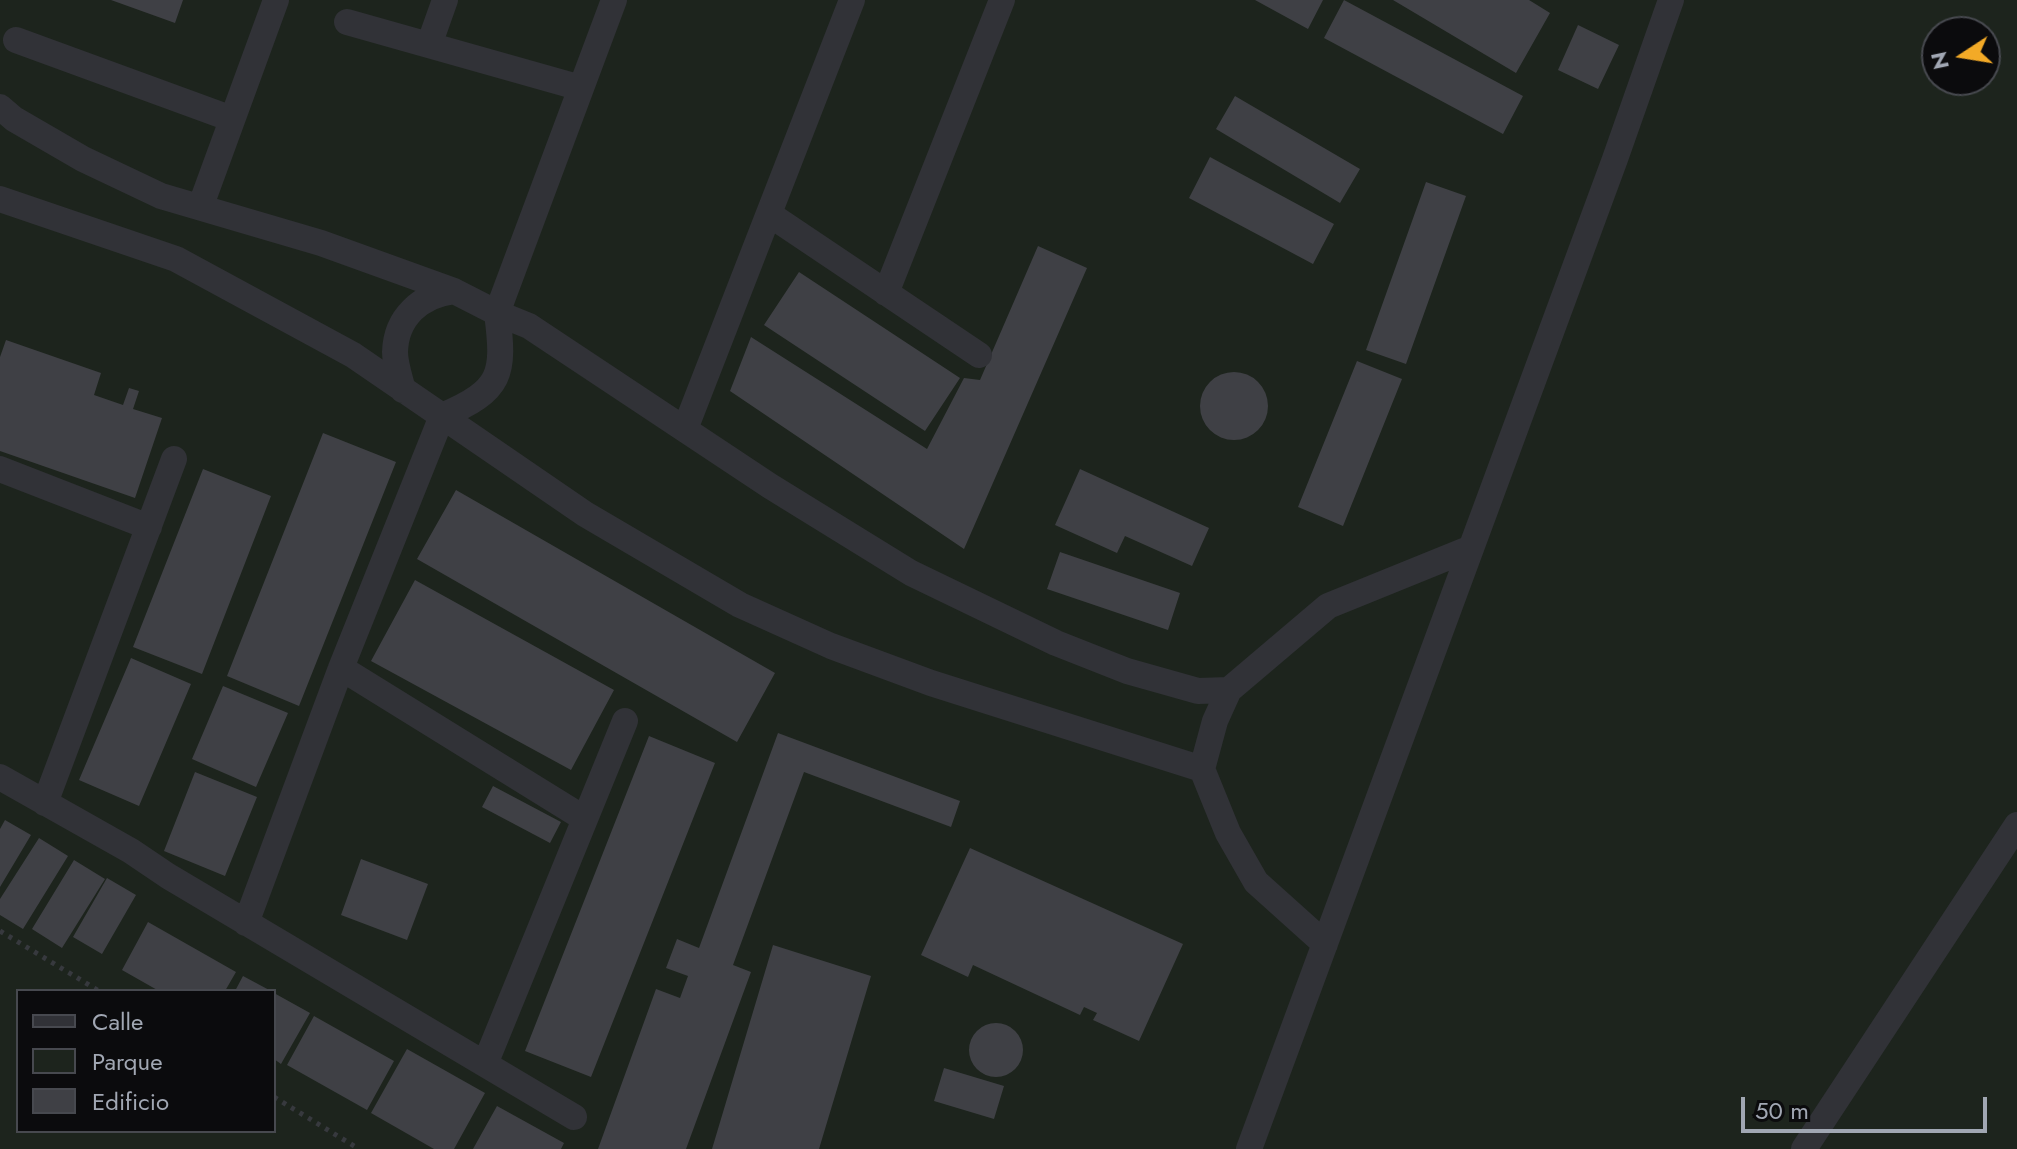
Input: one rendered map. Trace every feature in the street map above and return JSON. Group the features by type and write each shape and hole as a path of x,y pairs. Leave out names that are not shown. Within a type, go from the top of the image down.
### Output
{"street":[{"path":"201,205 276,0"},
{"path":"429,45 445,0"},
{"path":"246,923 341,668 442,416 469,405 492,385 502,362 497,313 614,0"},
{"path":"685,429 852,0"},
{"path":"886,293 1002,0"},
{"path":"1249,1149 1671,0"},
{"path":"347,22 581,88"},
{"path":"16,40 232,119"},
{"path":"0,107 14,119 83,159 161,196 201,205 321,243 454,291 529,326 770,486 911,573 1043,637 1155,679 1198,691 1229,690"},
{"path":"0,199 176,259 353,355 585,514 740,605 831,646 931,683 1202,769"},
{"path":"769,214 979,355"},
{"path":"403,390 395,354 401,323 417,304 440,293 454,291"},
{"path":"45,803 174,459"},
{"path":"0,469 149,527"},
{"path":"1325,944 1256,882 1228,833 1202,769 1215,721 1229,690 1328,606 1471,548"},
{"path":"341,668 585,819"},
{"path":"485,1064 625,721"},
{"path":"0,777 131,851 246,923 574,1117"},
{"path":"1804,1149 2017,825"}],"path":[{"path":"0,931 96,989"},
{"path":"276,1098 359,1149"}],"green space":[{"path":"0,0 2017,0 2017,1149 0,1149"}],"building":[{"path":"111,0 183,0 175,23"},
{"path":"1255,0 1323,0 1308,29"},
{"path":"1344,0 1523,96 1503,134 1324,38"},
{"path":"1393,0 1529,0 1550,13 1516,73"},
{"path":"1578,25 1619,45 1598,89 1558,70"},
{"path":"1235,96 1360,169 1340,203 1216,129"},
{"path":"1210,157 1334,224 1313,264 1189,198"},
{"path":"1426,182 1466,196 1406,364 1366,350"},
{"path":"1038,246 1087,268 964,549 730,391 751,337 927,449 964,378 980,380"},
{"path":"799,272 960,378 925,431 764,325"},
{"path":"6,340 101,373 94,395 123,405 129,388 139,391 133,409 162,418 135,498 0,451 0,357"},
{"path":"1357,361 1402,379 1343,526 1298,507"},
{"path":"1234,372 1258,382 1268,406 1258,430 1234,440 1210,430 1200,406 1210,382"},
{"path":"323,433 396,462 299,706 227,676"},
{"path":"203,469 271,496 202,674 133,647"},
{"path":"1080,469 1209,528 1192,566 1125,536 1117,553 1055,525"},
{"path":"456,490 775,673 737,742 417,559"},
{"path":"1060,552 1180,593 1168,630 1047,589"},
{"path":"415,580 614,690 571,770 371,661"},
{"path":"131,658 191,684 139,806 79,780"},
{"path":"223,686 288,713 256,787 192,759"},
{"path":"778,733 960,801 951,827 804,772 733,965 751,972 686,1149 598,1149 656,989 680,998 688,976 666,968 677,939 699,948"},
{"path":"649,736 715,763 591,1077 525,1051"},
{"path":"195,772 257,797 225,876 164,851"},
{"path":"493,786 561,822 550,843 482,807"},
{"path":"5,820 31,835 0,887 0,829"},
{"path":"39,838 68,856 23,929 0,915 0,899"},
{"path":"970,848 1183,944 1139,1041 1093,1020 1097,1013 1084,1007 1080,1015 973,965 968,977 921,955"},
{"path":"361,859 428,884 407,940 341,915"},
{"path":"74,860 105,879 62,948 32,929"},
{"path":"107,878 136,895 102,954 73,937"},
{"path":"148,922 236,972 226,989 155,989 122,970"},
{"path":"773,945 871,976 819,1149 712,1149"},
{"path":"243,976 267,989 236,989"},
{"path":"276,994 310,1013 281,1064 276,1060"},
{"path":"314,1016 394,1061 367,1110 287,1065"},
{"path":"996,1023 1015,1031 1023,1050 1015,1069 996,1077 977,1069 969,1050 977,1031"},
{"path":"407,1049 485,1093 454,1149 434,1149 371,1113"},
{"path":"944,1068 1004,1086 994,1119 934,1101"},
{"path":"497,1106 564,1143 561,1149 473,1149"}]}
